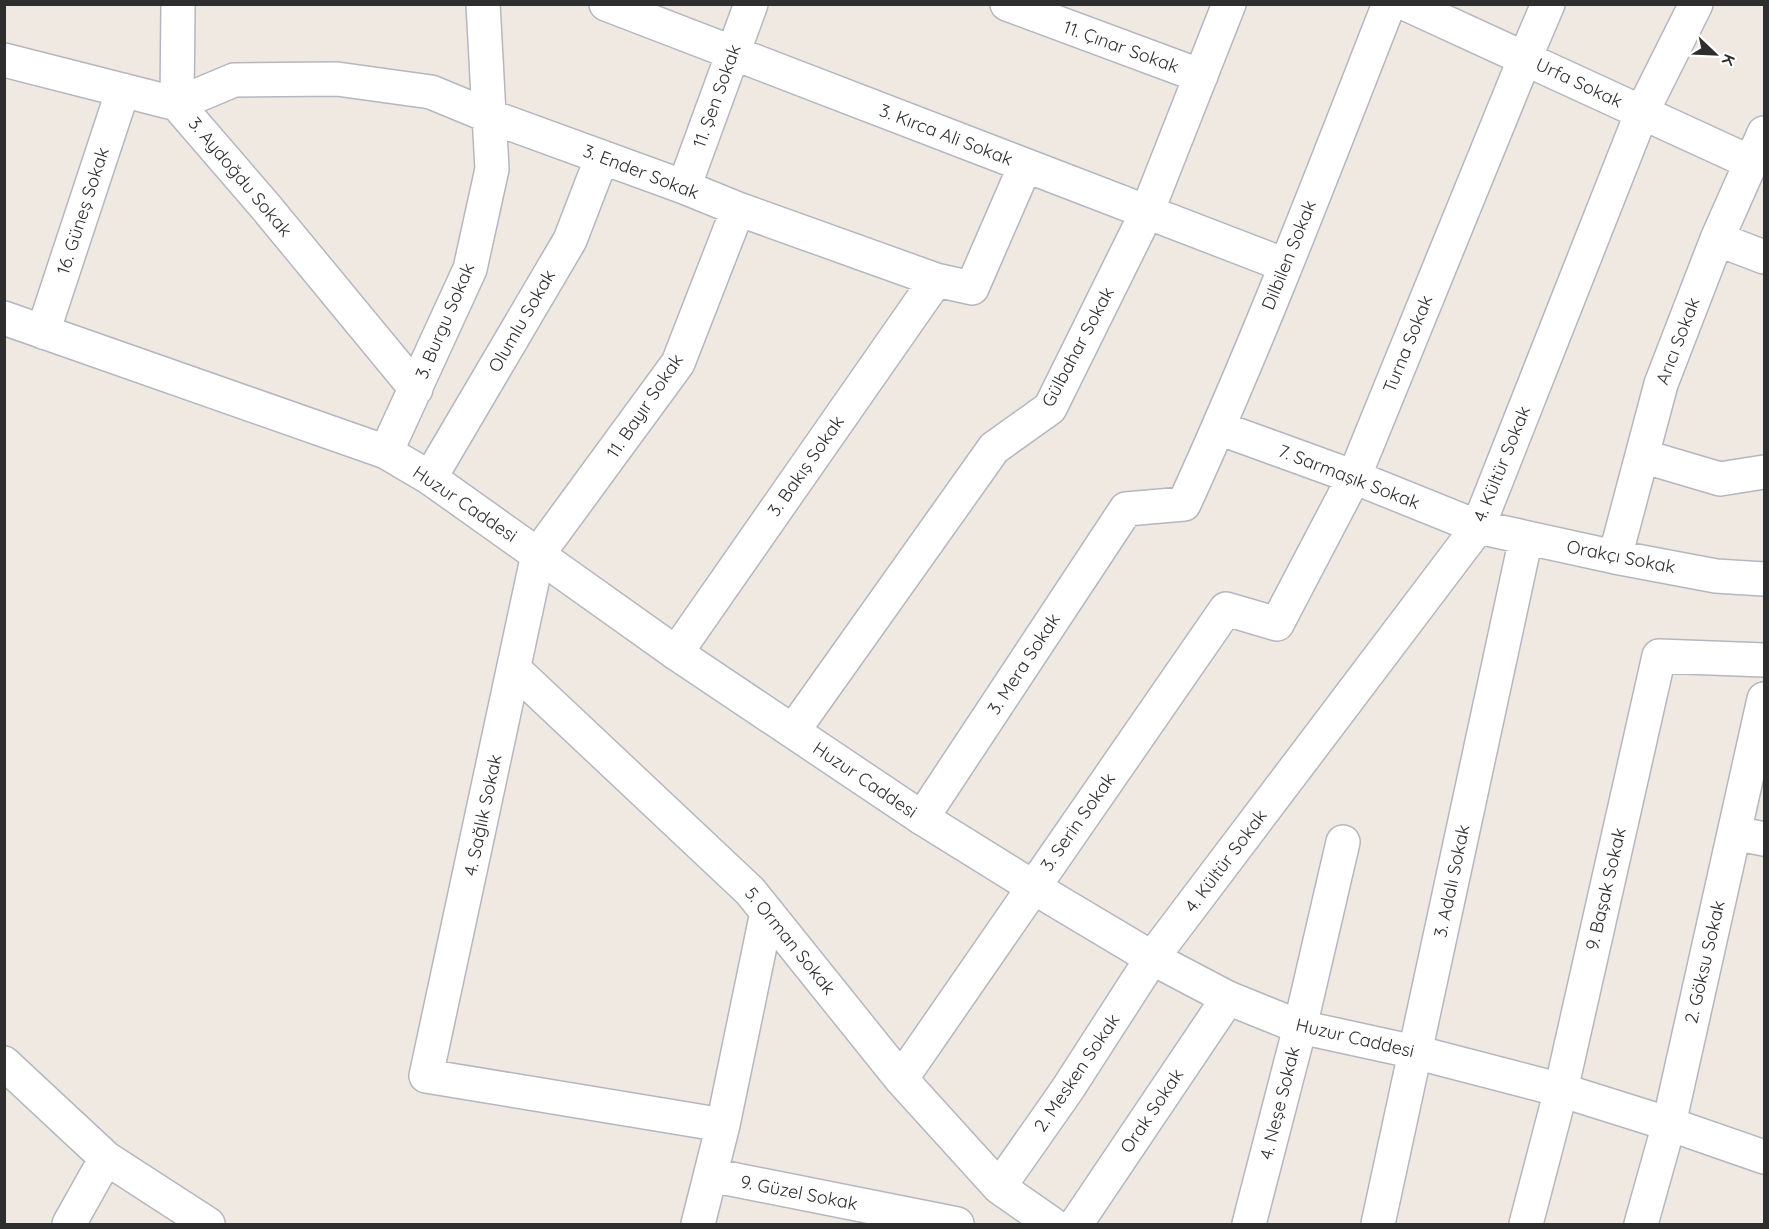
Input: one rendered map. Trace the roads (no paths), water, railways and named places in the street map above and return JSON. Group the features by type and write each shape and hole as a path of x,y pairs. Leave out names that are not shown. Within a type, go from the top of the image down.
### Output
{"street":[{"path":"177,104 178,4"},
{"name":"3. Burgu Sokak","path":"386,452 470,269 492,169 483,4"},
{"name":"3. Kırca Ali Sokak","path":"606,4 1285,265"},
{"name":"11. Şen Sokak","path":"684,187 751,4"},
{"name":"11. Çınar Sokak","path":"1006,4 1201,76"},
{"name":"Gülbahar Sokak","path":"793,731 994,448 1050,408 1147,212 1229,4"},
{"name":"Dilbilen Sokak","path":"1126,509 1184,504 1219,428 1389,4"},
{"name":"Urfa Sokak","path":"1406,4 1752,163"},
{"name":"Turna Sokak","path":"1277,624 1354,477 1548,4"},
{"name":"4. Kültür Sokak","path":"1152,958 1478,527 1642,112 1696,4"},
{"name":"3. Aydoğdu Sokak","path":"4,60 177,104 416,388"},
{"name":"3. Ender Sokak","path":"177,104 234,80 337,78 431,92 738,209 936,280 972,288 1025,166"},
{"name":"16. Güneş Sokak","path":"43,332 123,90"},
{"name":"Arıcı Sokak","path":"1615,557 1661,384 1717,239 1764,133"},
{"name":"Olumlu Sokak","path":"430,478 570,240 602,157"},
{"name":"11. Bayır Sokak","path":"538,554 678,363 738,209"},
{"path":"1717,239 1764,257"},
{"name":"3. Bakış Sokak","path":"676,653 936,280"},
{"name":"Huzur Caddesi","path":"4,318 386,452 430,478 676,653 922,818 1152,958 1228,998 1300,1027 1415,1052 1561,1090 1764,1157"},
{"name":"7. Sarmaşık Sokak","path":"1219,428 1354,477 1478,527"},
{"path":"1642,456 1720,479 1764,472"},
{"name":"3. Mera Sokak","path":"922,818 1126,509"},
{"name":"Orakçı Sokak","path":"1478,527 1716,576 1764,579"},
{"name":"3. Adalı Sokak","path":"1378,1224 1526,538"},
{"name":"4. Sağlık Sokak","path":"538,554 426,1076 723,1125"},
{"name":"3. Serin Sokak","path":"901,1079 1226,609 1277,624"},
{"name":"9. Başak Sokak","path":"1526,1224 1561,1090 1659,656 1764,660"},
{"name":"5. Orman Sokak","path":"514,669 750,891 901,1079 999,1187 1052,1224"},
{"name":"2. Göksu Sokak","path":"1641,1224 1750,836 1764,699"},
{"name":"4. Neşe Sokak","path":"1249,1224 1300,1027 1343,842"},
{"path":"698,1224 723,1125 767,912"},
{"name":"2. Mesken Sokak","path":"999,1187 1067,1090 1152,958"},
{"name":"Orak Sokak","path":"1076,1224 1228,998"},
{"path":"4,1063 106,1158 208,1224"},
{"path":"69,1224 106,1158"},
{"name":"9. Güzel Sokak","path":"711,1175 957,1224"}]}
